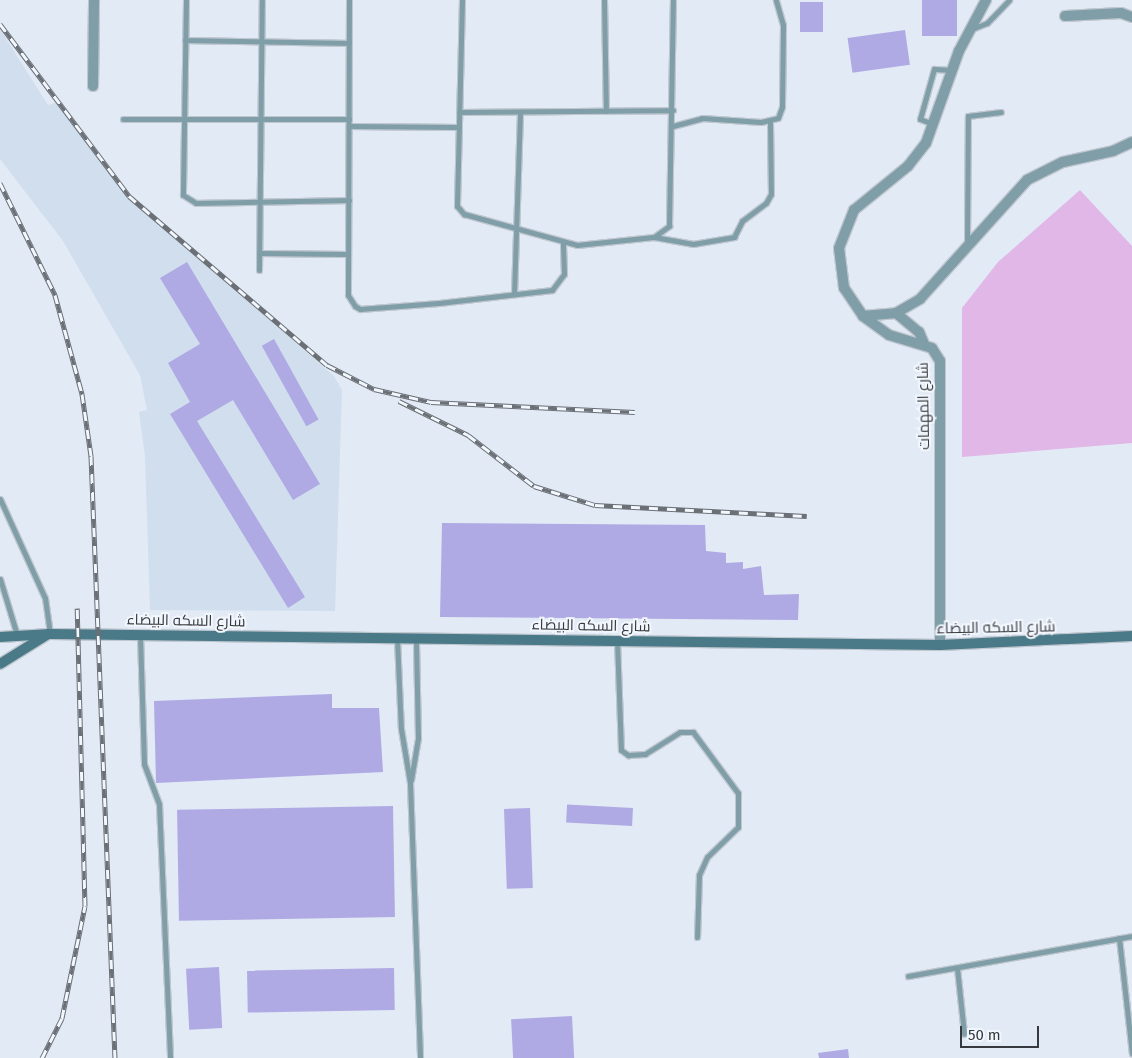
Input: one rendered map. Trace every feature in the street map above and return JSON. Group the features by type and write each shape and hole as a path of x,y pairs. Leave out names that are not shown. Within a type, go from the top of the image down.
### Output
{"street":[{"path":"93,86 94,0"},
{"name":"شارع المهمات","path":"940,645 940,361 932,348 924,344 889,335 863,316 850,300 840,275 842,234 862,200 897,176 918,155 934,125 952,70 969,30 986,0"},
{"path":"1065,16 1120,13 1132,16"},
{"path":"863,316 896,313 920,299 1027,180 1063,162 1113,151 1132,142"},
{"path":"896,313 922,336 924,344"},
{"path":"0,664 50,634"},
{"name":"شارع السكه البيضاء","path":"0,637 50,634 940,645 1132,636"},
{"path":"0,645 17,635"}],"lane":[{"path":"186,0 181,190 187,199 196,203 348,200"},
{"path":"259,270 262,0"},
{"path":"350,0 348,295 360,309 514,294 558,287 564,274 563,243"},
{"path":"462,0 456,200 459,211 516,226 563,243 654,237 693,244 734,237 742,221 766,203 771,194 770,122"},
{"path":"604,0 606,111"},
{"path":"654,237 665,231 671,220 673,0"},
{"path":"673,126 702,118 770,122 778,118 782,107 783,25 776,0"},
{"path":"969,30 987,23 1009,0"},
{"path":"185,40 349,43"},
{"path":"934,125 920,120 934,69 952,70"},
{"path":"460,112 673,110"},
{"path":"514,294 520,112"},
{"path":"967,245 968,116 1001,112"},
{"path":"123,119 349,119"},
{"path":"349,126 459,127"},
{"path":"259,253 348,254"},
{"path":"0,499 46,598 50,634"},
{"path":"0,579 2,591 17,635"},
{"path":"140,635 144,764 159,804 170,1058"},
{"path":"398,639 401,728 410,783 420,1058"},
{"path":"410,783 418,738 416,639"},
{"path":"617,641 621,750 628,755 644,754 680,732 694,732 738,793 738,827 707,858 699,875 697,937"},
{"path":"908,976 1132,936"},
{"path":"1119,938 1132,1053"},
{"path":"957,968 964,1034"}],"shaded area":[{"path":"0,29 48,105 58,102 126,195 334,376 342,390 335,611 150,610 145,456 139,412 147,410 140,375 63,241 0,159"},
{"path":"1080,190 1132,246 1132,443 962,457 962,308 998,262"}],"building":[{"path":"922,0 957,0 957,36 922,36"},
{"path":"800,2 823,2 823,32 800,32"},
{"path":"905,30 910,65 852,73 848,38"},
{"path":"187,262 320,484 293,500 233,400 197,421 305,597 288,608 170,414 190,402 168,363 200,344 160,278"},
{"path":"274,339 319,419 306,426 262,346"},
{"path":"442,523 705,525 706,551 726,553 726,563 743,562 743,569 761,566 764,595 799,594 798,620 440,617"},
{"path":"332,694 332,708 379,708 383,772 156,783 154,701"},
{"path":"567,805 633,808 632,826 566,823"},
{"path":"393,806 395,917 179,921 177,810"},
{"path":"530,808 533,888 507,889 504,809"},
{"path":"219,967 222,1028 189,1030 186,969"},
{"path":"394,968 395,1010 248,1013 247,971"},
{"path":"572,1016 574,1058 513,1058 511,1019"},
{"path":"848,1049 849,1058 819,1058 818,1053"}],"railway":[{"path":"0,24 129,196 327,365 374,389 431,402 635,412"},
{"path":"0,183 55,295 82,394 91,456 115,1058"},
{"path":"399,401 468,435 534,486 595,505 807,516"},
{"path":"42,1058 62,1018 85,906 77,608"}]}
